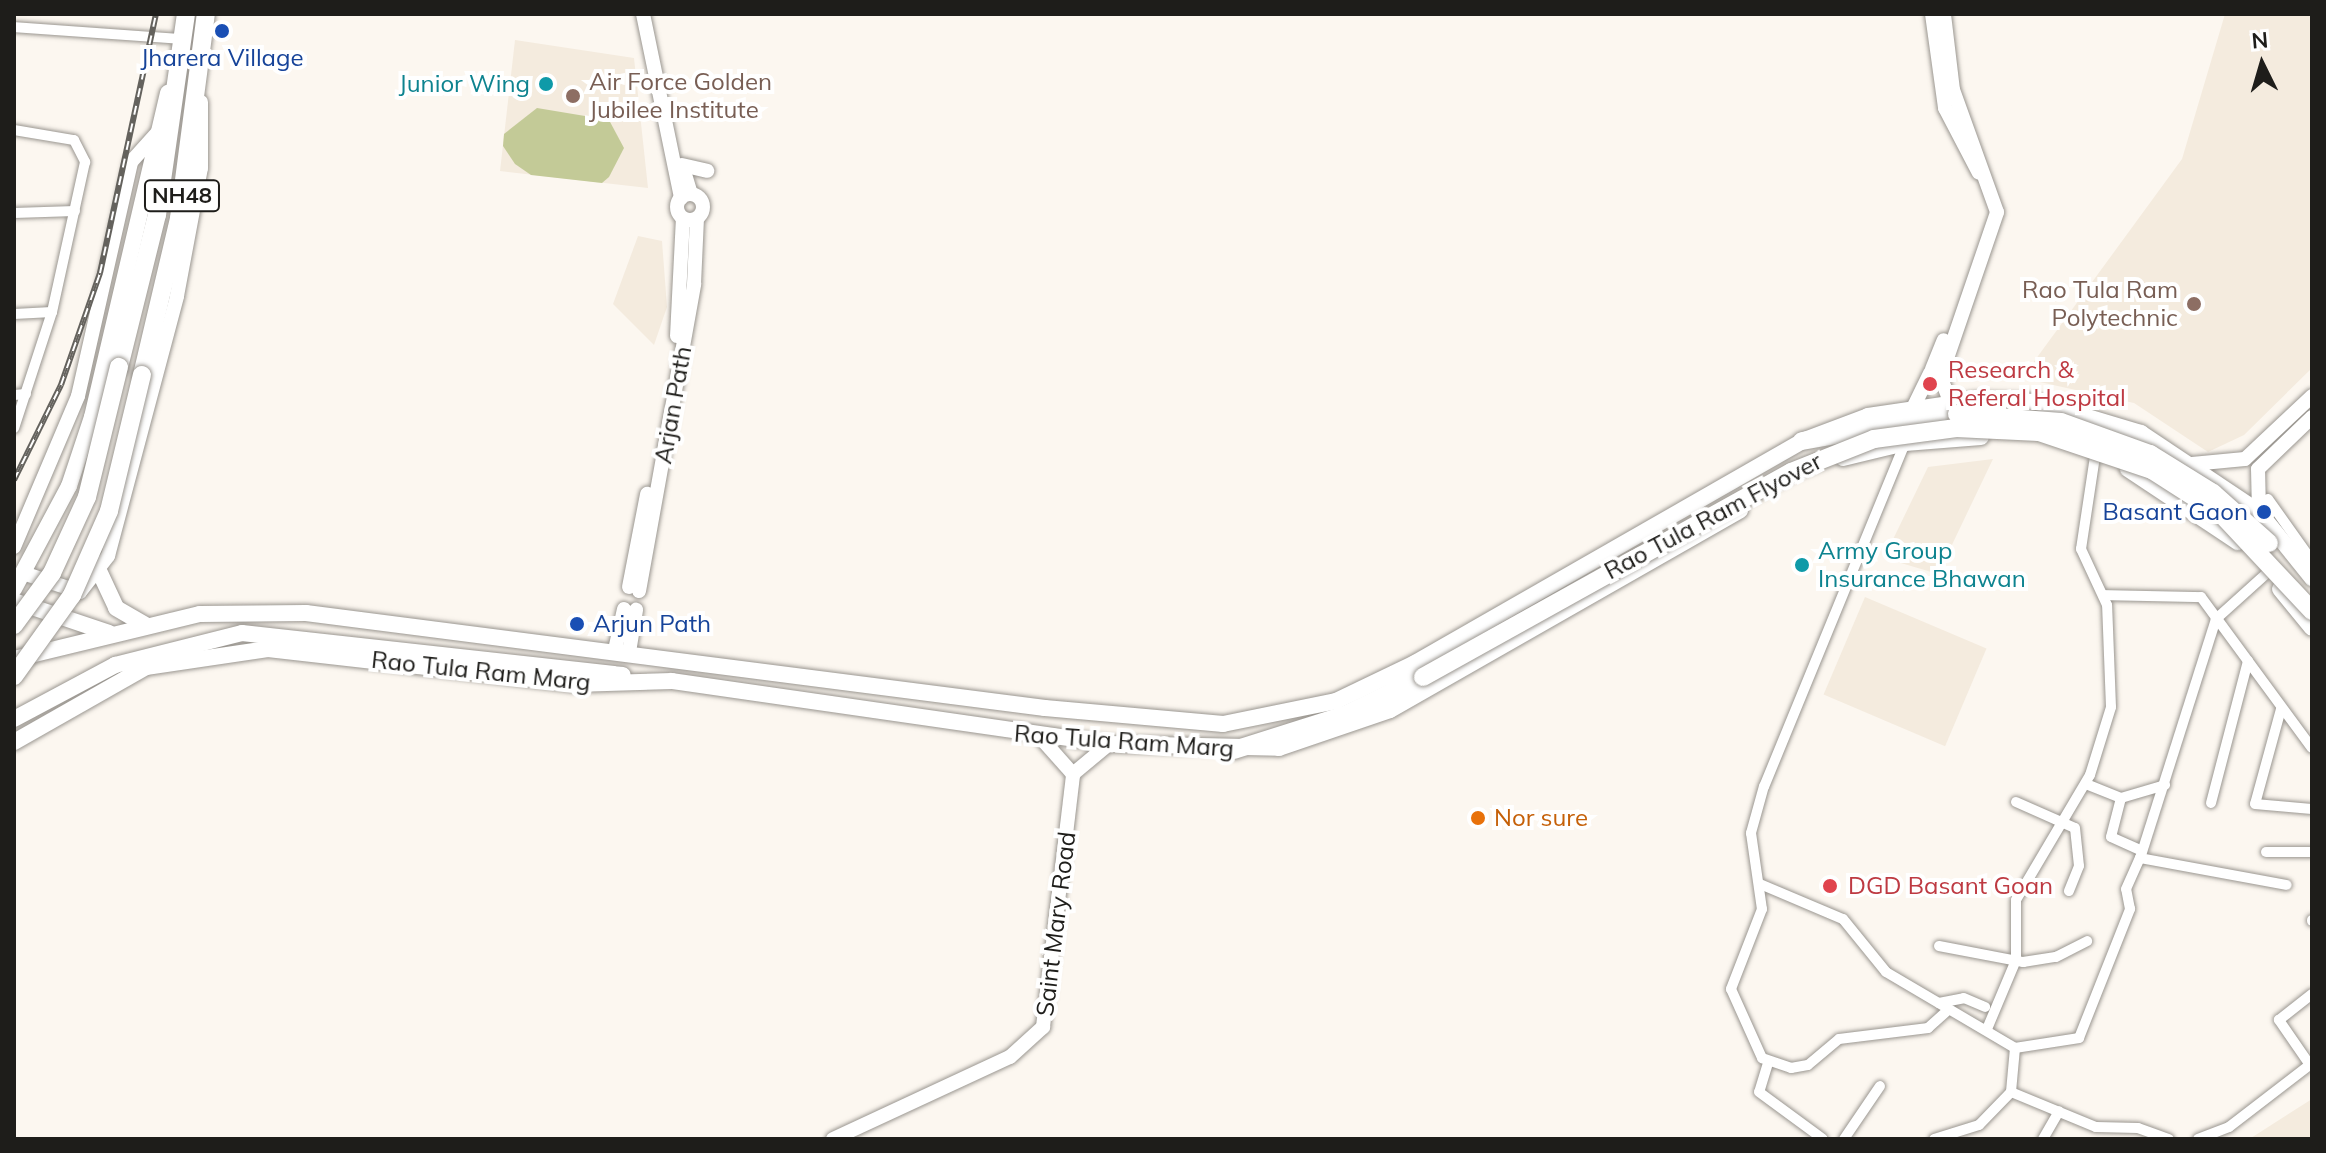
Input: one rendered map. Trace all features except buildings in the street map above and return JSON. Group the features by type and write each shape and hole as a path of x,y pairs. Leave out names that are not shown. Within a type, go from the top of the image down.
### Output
{"highway":[{"name":"NH48","path":"14,625 52,573 87,497 157,215 186,14"},
{"name":"NH48","path":"14,676 72,595 109,511 179,218 206,14"},
{"name":"Rao Tula Ram Flyover","path":"1802,441 1979,412 2102,434 2213,493 2248,520 2312,595"},
{"name":"Rao Tula Ram Flyover","path":"1234,750 1311,726 1423,677 1791,472 1848,447 1915,432 2039,432 2152,470 2222,515 2312,611"}],"main road":[{"path":"643,14 686,196"},
{"path":"651,14 690,219"},
{"path":"1932,14 1945,108 1988,186"},
{"path":"1914,406 1936,373 1988,231 1988,186 1953,90 1944,14"},
{"path":"14,589 69,486 92,417 182,39"},
{"path":"23,573 68,593 80,592 100,573 136,464 177,296 201,168 202,45"},
{"path":"14,547 78,396 131,162 158,132"},
{"path":"682,165 707,171"},
{"path":"686,196 703,202 690,219"},
{"name":"Arjan Path","path":"634,589 694,284 690,219"},
{"path":"1936,373 1950,402"},
{"path":"2264,505 2254,482 2263,452 2312,396"},
{"name":"Rao Tula Ram Marg","path":"14,659 200,614 306,613 622,651 1157,722 1249,721 1336,701 1415,663 1802,441 1914,406 1950,402 2037,402 2138,432 2264,505 2312,578"},
{"path":"2186,502 2199,469 2263,452 2312,417"},
{"path":"2117,465 2139,461 2146,449 2138,432"},
{"name":"Rao Tula Ram Marg","path":"14,742 146,667 209,652 268,649 574,684 672,681 1040,737 1109,744 1234,750 1279,748 1350,729 1795,477 1905,443 1989,436 2095,456 2186,502 2267,573 2312,628"},
{"path":"100,573 116,608 146,625"},
{"path":"14,601 114,634"},
{"path":"622,651 630,610"},
{"path":"14,719 156,650 242,633 307,637 672,681"},
{"path":"1040,737 1073,774 1109,744"},
{"name":"Saint Mary Road","path":"833,1139 1010,1057 1043,1027 1073,774"}],"street":[{"path":"14,27 182,39"},
{"path":"14,130 80,144 85,162 52,312 14,428"},
{"path":"15,216 75,211"},
{"path":"14,314 52,312"},
{"path":"14,395 26,394"},
{"path":"1823,1139 1759,1092 1768,1063 1731,989 1760,914 1760,884 1751,833 1764,786 1905,443"},
{"path":"1987,1029 2016,960 2016,900 2086,784 2111,707 2104,595 2081,549 2095,456"},
{"path":"2264,505 2312,561"},
{"path":"1760,884 1843,919 1880,967 1942,1007 1987,1029 2015,1048 2079,1038 2130,909 2126,889 2165,785 2216,619 2267,573"},
{"path":"2104,595 2192,592 2216,619 2312,748"},
{"path":"2211,803 2248,661"},
{"path":"2281,709 2255,804 2311,811"},
{"path":"2086,784 2121,798 2165,785"},
{"path":"2121,798 2111,837 2141,855 2287,885"},
{"path":"2016,802 2075,828 2079,866 2069,891"},
{"path":"2266,852 2312,852"},
{"path":"1939,946 2016,960 2043,961 2087,941"},
{"path":"2198,1139 2229,1127 2311,1064 2279,1020 2312,994"},
{"path":"1768,1063 1803,1067 1839,1039 1880,1028 1928,1028 1942,1007 1964,998 1985,1007"},
{"path":"1934,1139 1979,1125 2011,1092 2015,1048"},
{"path":"1844,1139 1880,1086"},
{"path":"2011,1092 2096,1127 2138,1128 2169,1139"},
{"path":"2043,1139 2059,1111"},
{"path":"2222,1139 2229,1127"}],"shaded area":[{"name":"Rao Tula Ram Polytechnic","path":"2225,14 2312,14 2312,368 2244,435 2208,452 2134,403 2022,378 2182,159"},
{"name":"Air Force Golden Jubilee Institute","path":"515,40 634,58 648,188 500,171"},
{"path":"638,236 662,241 667,307 654,345 613,304"},
{"path":"1993,459 1938,574 1884,558 1928,467"},
{"path":"1865,597 1987,649 1945,746 1824,695"},
{"path":"2312,1099 2312,1139 2248,1139 2251,1138"}],"green space":[{"path":"537,108 609,120 624,148 609,177 602,183 531,175 515,164 503,146 504,134"}],"railway":[{"path":"14,480 61,385 100,273 156,14"}],"place":[{"name":"Jharera Village","path":"222,31"},
{"name":"Junior Wing","path":"546,84"},
{"name":"Air Force Golden Jubilee Institute","path":"573,96"},
{"name":"Rao Tula Ram Polytechnic","path":"2194,304"},
{"name":"Research & Referal Hospital","path":"1930,384"},
{"name":"Basant Gaon","path":"2264,512"},
{"name":"Army Group Insurance Bhawan","path":"1802,565"},
{"name":"Arjun Path","path":"577,624"},
{"name":"Nor sure","path":"1478,818"},
{"name":"DGD Basant Goan","path":"1830,886"}]}
